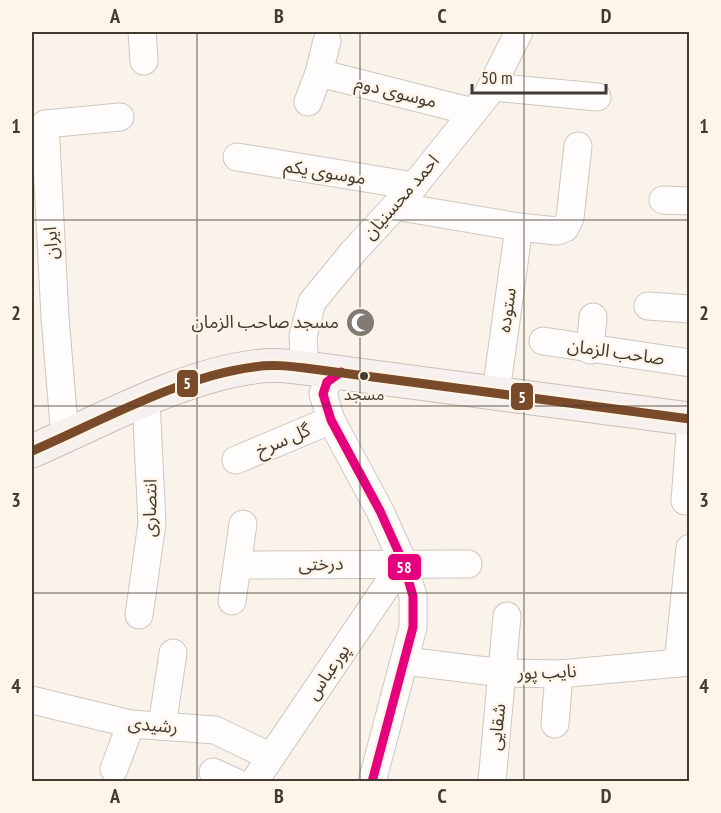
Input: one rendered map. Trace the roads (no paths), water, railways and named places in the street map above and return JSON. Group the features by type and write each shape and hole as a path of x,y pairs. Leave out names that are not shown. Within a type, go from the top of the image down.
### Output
{"main road":[{"path":"32,452 146,400 212,376 255,366 340,372 690,419"}],"street":[{"path":"142,32 144,61"},
{"name":"احمد محسنیان","path":"294,367 312,302 352,252 414,186 473,112 492,87 519,32"},
{"path":"308,102 319,73 327,40"},
{"name":"موسوی دوم","path":"319,73 473,112"},
{"path":"492,87 597,97"},
{"name":"ایران","path":"65,436 43,316 45,124 120,117"},
{"path":"395,206 519,227 557,231 565,228 570,218 578,146"},
{"name":"موسوی یکم","path":"237,158 414,186"},
{"path":"663,200 690,201"},
{"name":"ستوده","path":"495,392 519,227"},
{"path":"648,306 690,309"},
{"path":"590,350 593,317"},
{"name":"صاحب الزمان","path":"543,341 590,350 690,363"},
{"path":"294,367 331,420 380,511 403,562 413,596 413,627 372,782"},
{"path":"331,420 323,394 327,382 340,372"},
{"name":"انتصاری","path":"139,615 152,523 146,400"},
{"name":"گل سرخ","path":"236,460 331,420"},
{"path":"685,501 690,434"},
{"path":"232,601 243,524"},
{"path":"684,662 690,548"},
{"name":"درختی","path":"238,565 403,562 468,564"},
{"name":"پورعباس","path":"254,782 403,562"},
{"name":"شقایی","path":"492,782 507,616"},
{"path":"162,726 173,653"},
{"name":"نایب پور","path":"405,661 503,674 559,674 684,662"},
{"path":"555,724 559,674"},
{"name":"رشیدی","path":"32,700 131,724 215,730 271,757"},
{"path":"114,770 131,724"}],"place":[{"name":"مسجد صاحب الزمان","path":"360,322"},
{"name":"مسجد","path":"364,376"}]}
